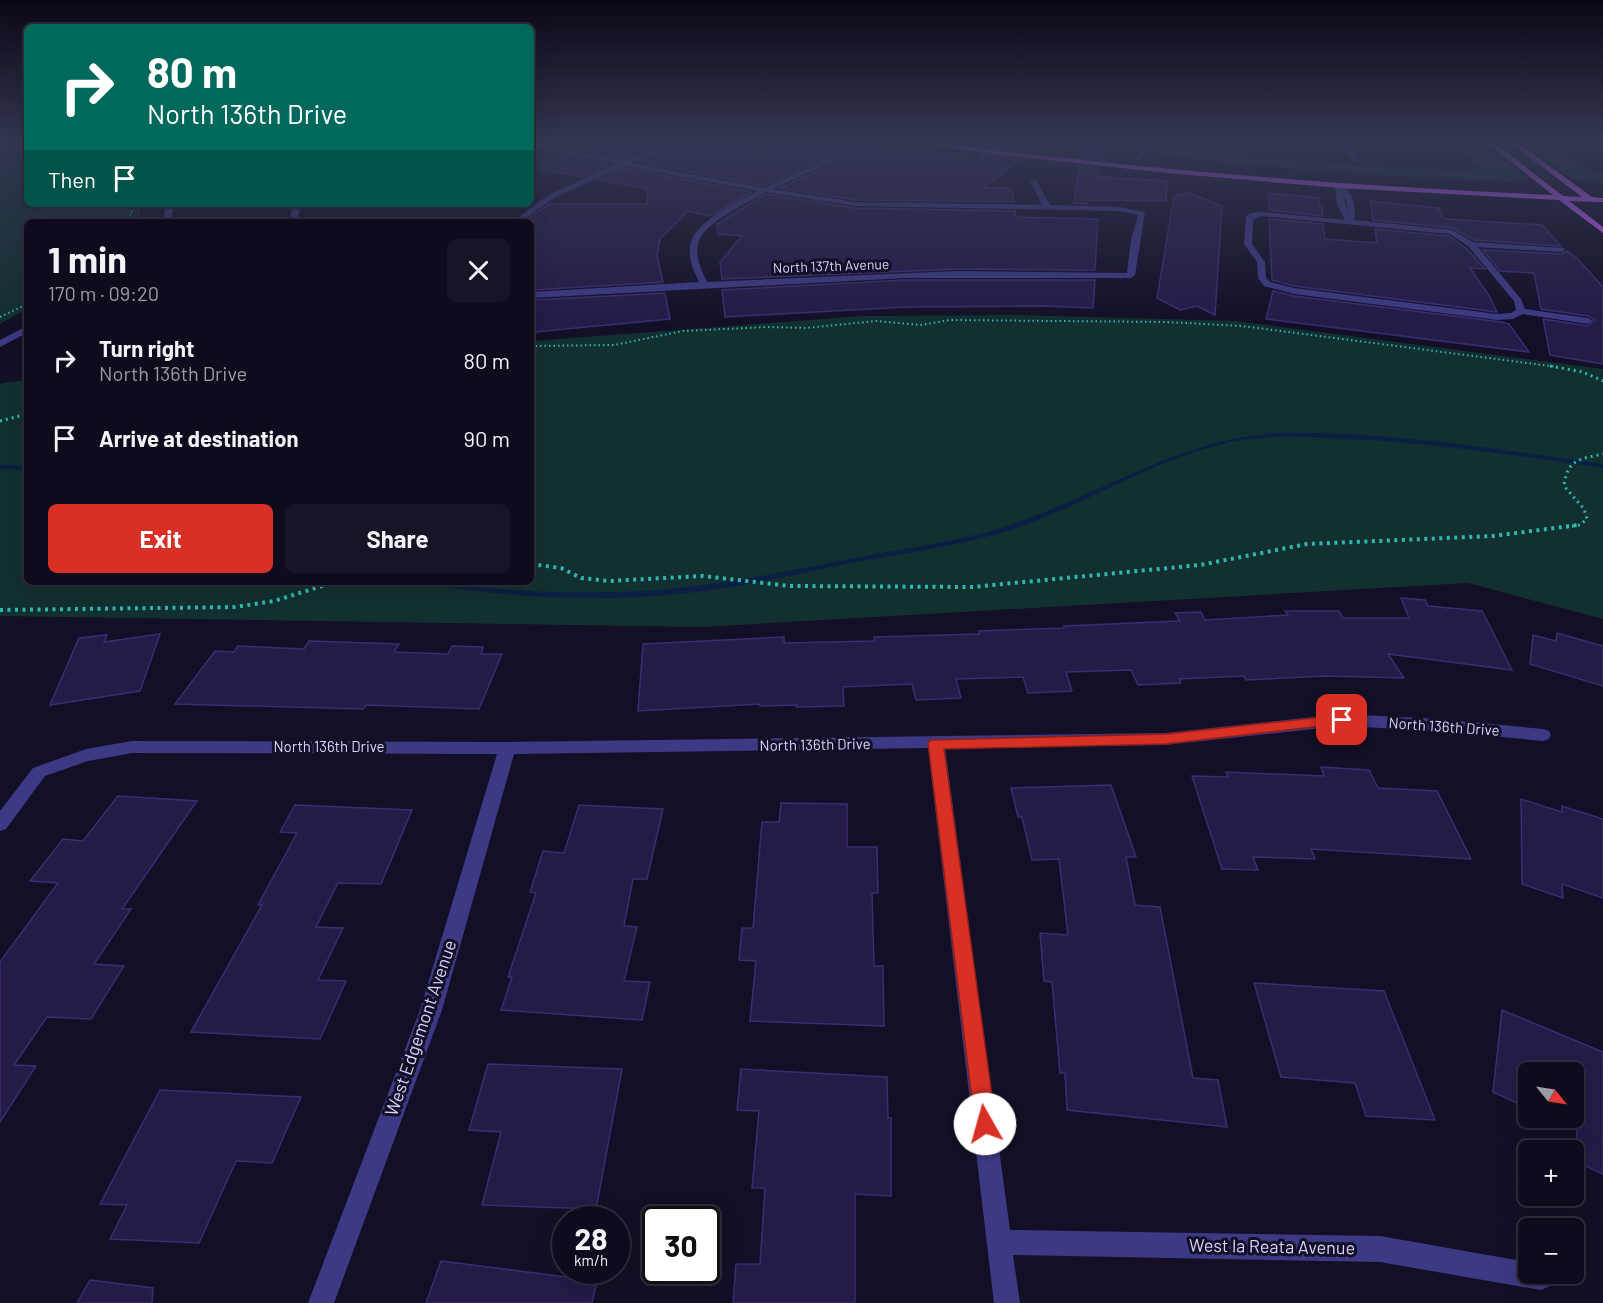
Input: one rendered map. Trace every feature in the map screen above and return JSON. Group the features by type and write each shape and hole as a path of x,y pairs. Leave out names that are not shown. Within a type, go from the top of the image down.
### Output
{"main road":[{"path":"1567,202 1603,231"}],"street":[{"path":"704,284 693,259 697,237 719,216 744,202"},
{"path":"841,202 855,204 1047,207 1044,202"},
{"path":"1339,202 1350,221"},
{"path":"1350,221 1351,202"},
{"path":"1340,206 1352,207"},
{"path":"519,219 533,207"},
{"name":"North 137th Avenue","path":"534,295 704,284 960,274 1092,277 1131,275 1135,240 1142,214 1119,209 1047,207"},
{"path":"1521,311 1518,301 1471,244 1452,232 1275,214 1253,215 1249,219 1248,244 1261,262 1262,278 1267,284 1294,291 1497,317 1513,316 1521,311 1588,321"},
{"path":"1471,244 1561,250"},
{"path":"0,345 24,330"},
{"name":"North 136th Drive","path":"0,824 39,772 86,754 132,747 507,748 1166,739 1342,720 1440,725 1543,735"},
{"path":"936,743 1007,1303"},
{"name":"West Edgemont Avenue","path":"321,1303 431,1010 507,748"},
{"name":"West la Reata Avenue","path":"1001,1242 1380,1249 1518,1273"}],"path":[{"path":"0,317 24,305"},
{"path":"534,346 614,345 683,331 806,328 876,321 921,325 950,320 1166,322 1287,330 1550,366 1583,372 1603,381"},
{"path":"0,421 24,415"},
{"path":"534,564 561,568 581,578 609,581 703,576 790,586 972,587 1200,565 1307,544 1493,536 1580,525 1587,519 1584,509 1564,486 1565,471 1575,460 1603,454"},
{"path":"0,610 235,607 274,601 325,585"}],"green space":[{"path":"0,202 24,202 24,207 140,207 140,219 24,219 24,311 0,324"},
{"path":"1017,315 1236,321 1603,369 1603,619 1468,583 701,627 0,616 0,384 2,383 24,380 24,585 534,585 534,341 862,316"}],"building":[{"path":"647,202 734,202 710,216 688,211 660,239 657,255 663,282 534,290 534,219 531,217 549,204 647,204"},
{"path":"753,202 816,202 855,208 1015,211 1016,217 1098,219 1095,270 958,269 722,279 720,262 742,236 718,234 717,224"},
{"path":"1074,202 1088,202 1087,204"},
{"path":"1173,202 1212,202 1222,206 1215,315 1197,306 1180,310 1157,298"},
{"path":"1269,202 1319,202 1319,205 1323,206 1322,216 1269,210"},
{"path":"1370,202 1439,208 1442,217 1447,219 1542,225 1561,246 1474,240 1452,228 1373,220"},
{"path":"1269,219 1323,224 1325,239 1377,243 1375,229 1449,236 1466,248 1485,269 1470,268 1490,297 1497,312 1294,286 1272,280"},
{"path":"1483,250 1561,254 1567,251 1576,257 1603,287 1603,364 1550,355 1543,319 1588,326 1595,320 1588,316 1541,309 1534,273 1500,271"},
{"path":"905,280 1095,280 1093,308 906,307 725,317 722,290"},
{"path":"1273,291 1294,296 1501,322 1509,324 1529,352 1266,319"},
{"path":"665,293 670,319 535,332 534,300"},
{"path":"1401,598 1425,600 1428,606 1482,611 1512,670 1388,654 1404,678 1325,676 1246,680 1244,676 1179,679 1181,683 1138,685 1131,670 1066,672 1072,691 1028,693 1023,677 956,679 961,698 916,700 912,684 843,687 844,706 797,707 797,705 760,706 760,704 638,711 643,644 784,637 784,643 875,641 874,637 979,634 979,631 1180,621 1175,613 1201,612 1205,620 1288,615 1285,611 1339,611 1343,618 1409,618"},
{"path":"1557,633 1603,646 1603,686 1530,664 1533,635 1556,641"},
{"path":"160,634 140,691 50,705 79,638 107,635 104,642"},
{"path":"309,641 399,644 394,652 448,654 452,646 483,647 481,654 502,654 479,709 366,705 363,709 175,704 215,651 234,652 238,646 304,649"},
{"path":"1321,767 1369,770 1378,788 1437,791 1471,859 1311,849 1315,859 1253,857 1258,870 1222,869 1192,776 1228,777 1226,772 1324,776"},
{"path":"1111,785 1136,857 1126,857 1135,905 1160,907 1193,1078 1218,1080 1227,1127 1067,1110 1065,1073 1060,1073 1052,982 1044,981 1040,933 1068,935 1059,859 1032,860 1022,817 1018,817 1011,788"},
{"path":"118,796 197,801 122,909 131,909 94,964 124,966 91,1019 47,1017 14,1065 36,1066 0,1122 0,962 58,883 30,881 63,839 83,841"},
{"path":"1521,799 1562,812 1562,806 1603,819 1603,898 1562,884 1563,898 1522,884"},
{"path":"781,803 847,804 847,847 877,847 878,893 872,893 874,966 883,966 884,1026 750,1021 756,961 739,960 742,928 753,928 762,822 779,822"},
{"path":"295,805 412,810 381,884 338,883 316,927 343,928 318,980 346,981 320,1039 191,1032 262,905 258,905 297,833 280,832"},
{"path":"579,805 663,809 647,879 633,879 624,926 637,927 624,981 650,982 642,1020 501,1010 512,977 508,977 536,893 530,892 543,851 564,853"},
{"path":"1254,983 1384,991 1435,1120 1366,1116 1355,1083 1281,1077"},
{"path":"1502,1010 1603,1052 1603,1174 1584,1165 1584,1140 1576,1140 1577,1129 1574,1128 1584,1128 1584,1062 1518,1062 1518,1103 1493,1092"},
{"path":"488,1064 622,1069 597,1206 552,1207 482,1205 501,1132 469,1130"},
{"path":"741,1069 887,1077 888,1118 891,1118 891,1196 855,1194 855,1303 733,1303 736,1264 760,1264 765,1188 752,1188 759,1111 737,1110"},
{"path":"160,1090 301,1097 272,1163 236,1161 199,1243 110,1239 127,1205 100,1204"},
{"path":"441,1261 552,1275 552,1284 596,1284 592,1303 426,1303"},
{"path":"90,1280 153,1288 152,1303 77,1303"}],"waterway":[{"path":"444,585 517,593 611,595 694,590 784,575 932,547 991,533 1038,517 1170,459 1224,442 1264,436 1306,435 1401,440 1603,466"},
{"path":"0,467 24,468"}],"route":[{"path":"985,1124 936,743 1166,739 1342,720"}]}
